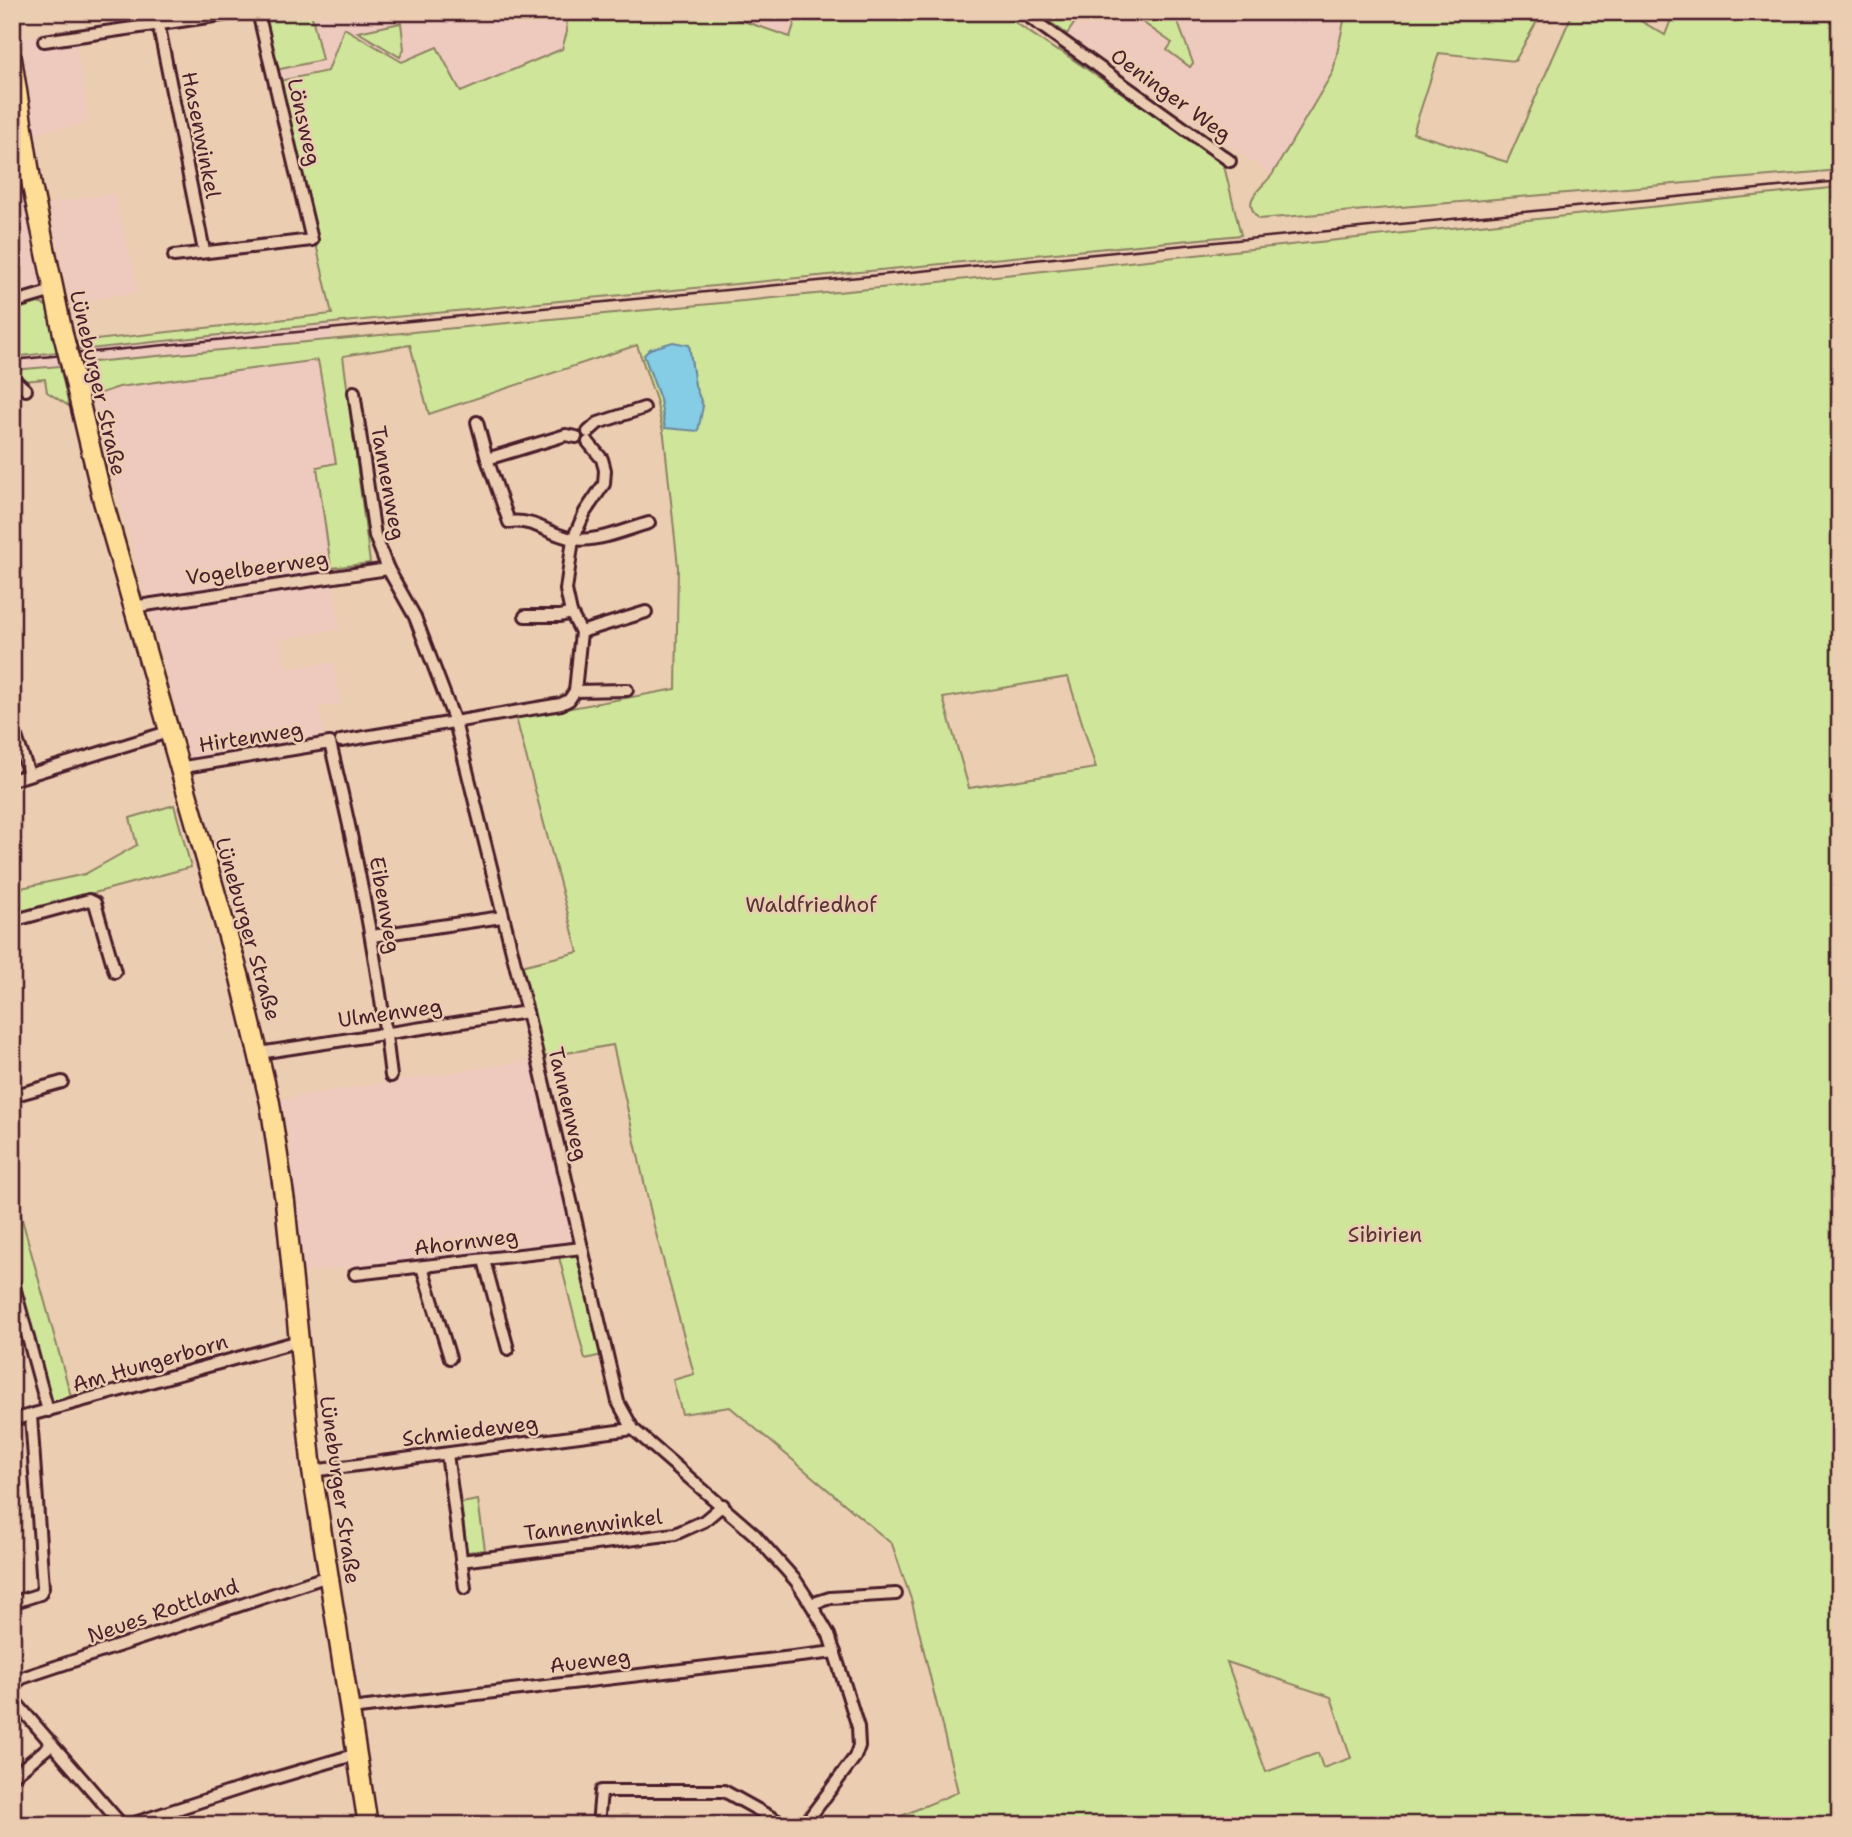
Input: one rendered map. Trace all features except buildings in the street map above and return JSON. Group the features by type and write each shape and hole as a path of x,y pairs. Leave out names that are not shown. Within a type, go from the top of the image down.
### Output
{"main road":[{"name":"Lüneburger Straße","path":"12,59 17,134 103,501 259,1053 276,1135 312,1471 368,1825"}],"street":[{"name":"Hasenwinkel","path":"156,12 204,251"},
{"path":"44,41 242,12"},
{"name":"Lönsweg","path":"204,251 312,240 258,12"},
{"name":"Oeninger Weg","path":"1022,12 1230,160"},
{"path":"174,256 204,251"},
{"path":"12,303 53,291"},
{"path":"12,383 17,382 26,390"},
{"name":"Tannenweg","path":"354,392 375,536 387,569 415,617 455,722 527,1012 618,1402 633,1429 723,1505 796,1581 823,1622 835,1652 858,1727 859,1746 855,1757 804,1825"},
{"path":"487,459 566,435 576,437 580,444 598,423 644,408"},
{"path":"477,422 509,522 524,520 554,534 587,540 649,523"},
{"path":"588,437 605,470 604,484 584,512 573,539 566,590 571,613 581,632 575,691 627,690"},
{"name":"Vogelbeerweg","path":"132,607 387,569"},
{"path":"581,632 646,612"},
{"path":"526,616 560,616 571,613"},
{"name":"Hirtenweg","path":"178,768 561,704 569,700 575,691"},
{"path":"12,725 29,774"},
{"path":"12,780 168,732"},
{"name":"Eibenweg","path":"336,742 348,819 372,936 391,1076"},
{"path":"12,921 89,900 96,903 115,972"},
{"path":"372,936 502,917"},
{"name":"Ulmenweg","path":"259,1053 527,1012"},
{"path":"12,1096 62,1082"},
{"name":"Ahornweg","path":"355,1274 582,1248"},
{"path":"484,1260 508,1349"},
{"path":"422,1267 450,1358"},
{"path":"12,1279 48,1411"},
{"name":"Am Hungerborn","path":"12,1420 299,1341"},
{"path":"12,1603 40,1594 43,1587 31,1416"},
{"name":"Schmiedeweg","path":"312,1471 633,1429"},
{"path":"447,1454 465,1588"},
{"name":"Tannenwinkel","path":"461,1561 675,1534 704,1521 723,1505"},
{"name":"Neues Rottland","path":"12,1686 22,1678 328,1576"},
{"path":"811,1604 830,1598 896,1594"},
{"name":"Aueweg","path":"350,1709 835,1652"},
{"path":"12,1698 122,1825"},
{"path":"12,1777 52,1744"},
{"path":"128,1825 357,1754"},
{"path":"598,1825 601,1791 724,1791 785,1825"}],"shaded area":[{"path":"263,12 572,12 566,16 567,32 562,49 461,92 344,28 328,71 279,81"},
{"path":"717,12 798,12 790,37"},
{"path":"1082,12 1346,12 1333,72 1272,175 1067,34"},
{"path":"75,32 88,123 36,133 22,37"},
{"path":"22,174 45,288 12,297 12,176"},
{"path":"114,193 139,292 69,303 49,203"},
{"path":"333,323 330,339 12,370 12,357"},
{"path":"318,360 336,463 317,467 340,629 281,639 286,669 333,662 340,704 318,707 325,741 191,763 92,396 119,387"},
{"path":"535,1060 577,1243 303,1272 289,1133 281,1099"}],"green space":[{"path":"263,12 311,12 322,60 276,70"},
{"path":"572,12 604,12 606,15 610,12 717,12 790,37 798,12 1000,12 1221,161 1241,235 80,350 77,342 332,314 279,81 328,71 344,28 402,62 437,47 461,92 562,49 567,32 566,16"},
{"path":"1036,12 1082,12 1067,34"},
{"path":"1128,12 1174,12 1193,63 1190,67 1167,50 1172,43"},
{"path":"1346,12 1542,12 1515,61 1439,53 1413,133 1507,162 1573,12 1625,12 1665,35 1674,12 1840,12 1840,170 1259,219 1251,206 1254,196 1272,175 1333,72"},
{"path":"401,23 404,49 400,57 358,32"},
{"name":"Sibirien","path":"1840,187 1840,1825 896,1825 894,1819 958,1792 912,1602 892,1544 730,1407 682,1414 673,1380 694,1374 654,1226 613,1045 543,1057 521,966 578,952 516,718 676,689 678,567 664,436 656,400 637,345 429,414 410,345 343,356 370,563 331,568 317,467 336,463 318,360 119,387 92,396 83,363 901,286","holes":["689,345 695,386 703,406 665,428 660,399 644,355","1068,677 1096,768 969,788 943,698","1227,1662 1331,1697 1351,1758 1323,1768 1318,1753 1266,1772"]},
{"path":"38,303 47,306 58,352 12,357 12,311"},
{"path":"60,366 69,406 47,392 45,379 12,382 12,370"},
{"path":"174,805 191,867 12,915 12,890 85,874 137,845 130,818"},
{"path":"12,1183 72,1400 59,1404 50,1400 12,1262"},
{"path":"577,1255 602,1355 585,1359 559,1257"},
{"path":"478,1500 485,1550 467,1552 461,1503"}],"water":[{"path":"673,342 689,345 695,386 703,406 698,431 665,428 660,399 644,355 650,349"}],"railway":[{"path":"12,360 1840,181"}],"park label":[{"name":"Waldfriedhof","path":"811,905"}]}
